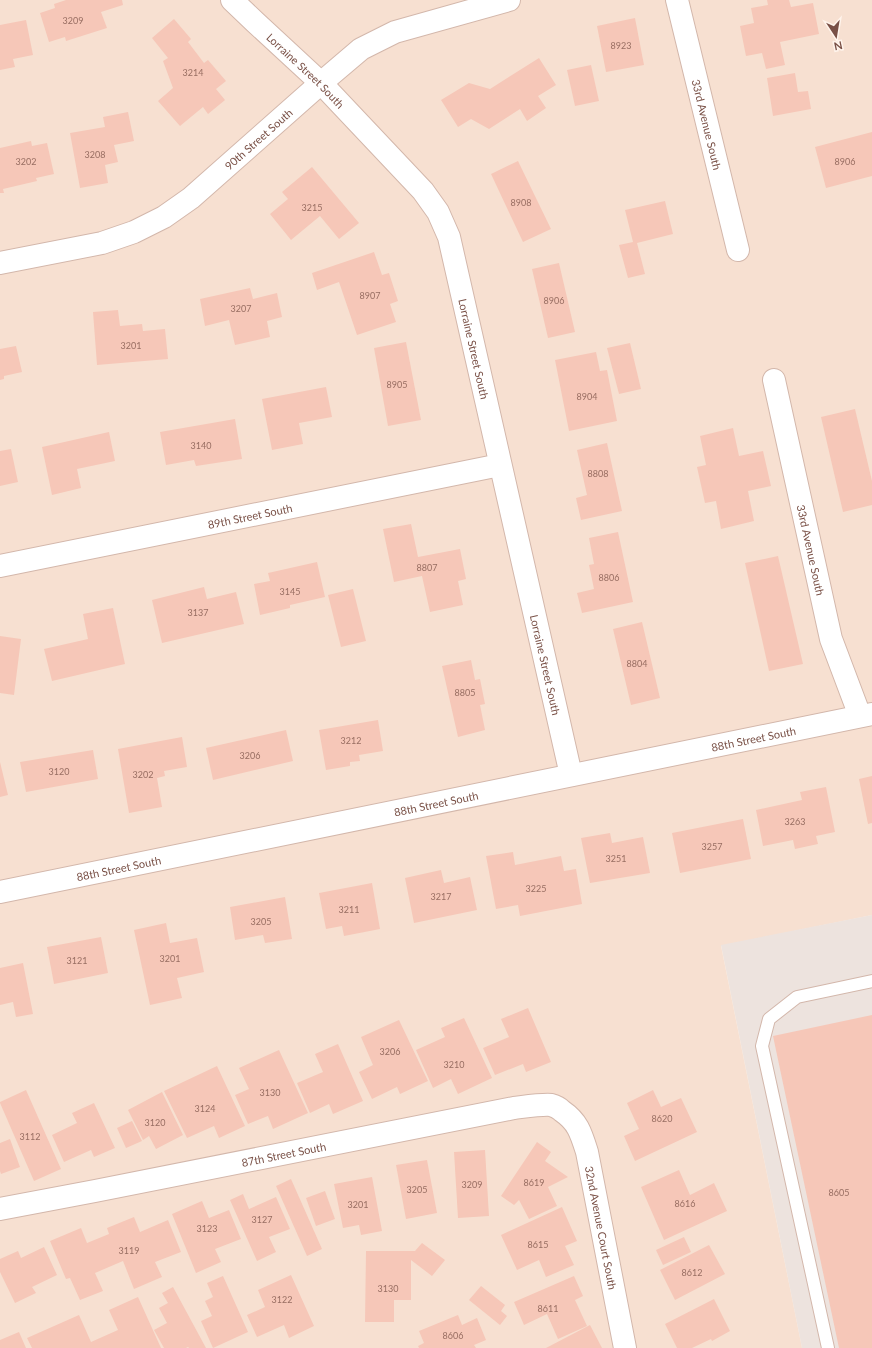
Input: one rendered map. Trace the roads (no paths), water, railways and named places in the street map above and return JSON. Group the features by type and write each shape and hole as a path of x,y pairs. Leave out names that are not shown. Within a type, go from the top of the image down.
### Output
{"street":[{"name":"Lorraine Street South","path":"232,0 321,83 423,190 438,212 449,237 571,775"},
{"name":"90th Street South","path":"0,263 102,242 134,232 164,217 192,198 361,49 395,32 509,0"},
{"name":"33rd Avenue South","path":"677,0 738,250"},
{"name":"33rd Avenue South","path":"774,380 831,639 866,715"},
{"name":"89th Street South","path":"0,566 500,465"},
{"name":"88th Street South","path":"0,892 866,715"},
{"name":"87th Street South","path":"0,1209 103,1190 514,1108 551,1105 565,1113"},
{"name":"32nd Avenue Court South","path":"565,1113 576,1123 587,1152 625,1348"}],"lane":[{"path":"828,1348 762,1046 769,1019 797,997 872,981"}]}
